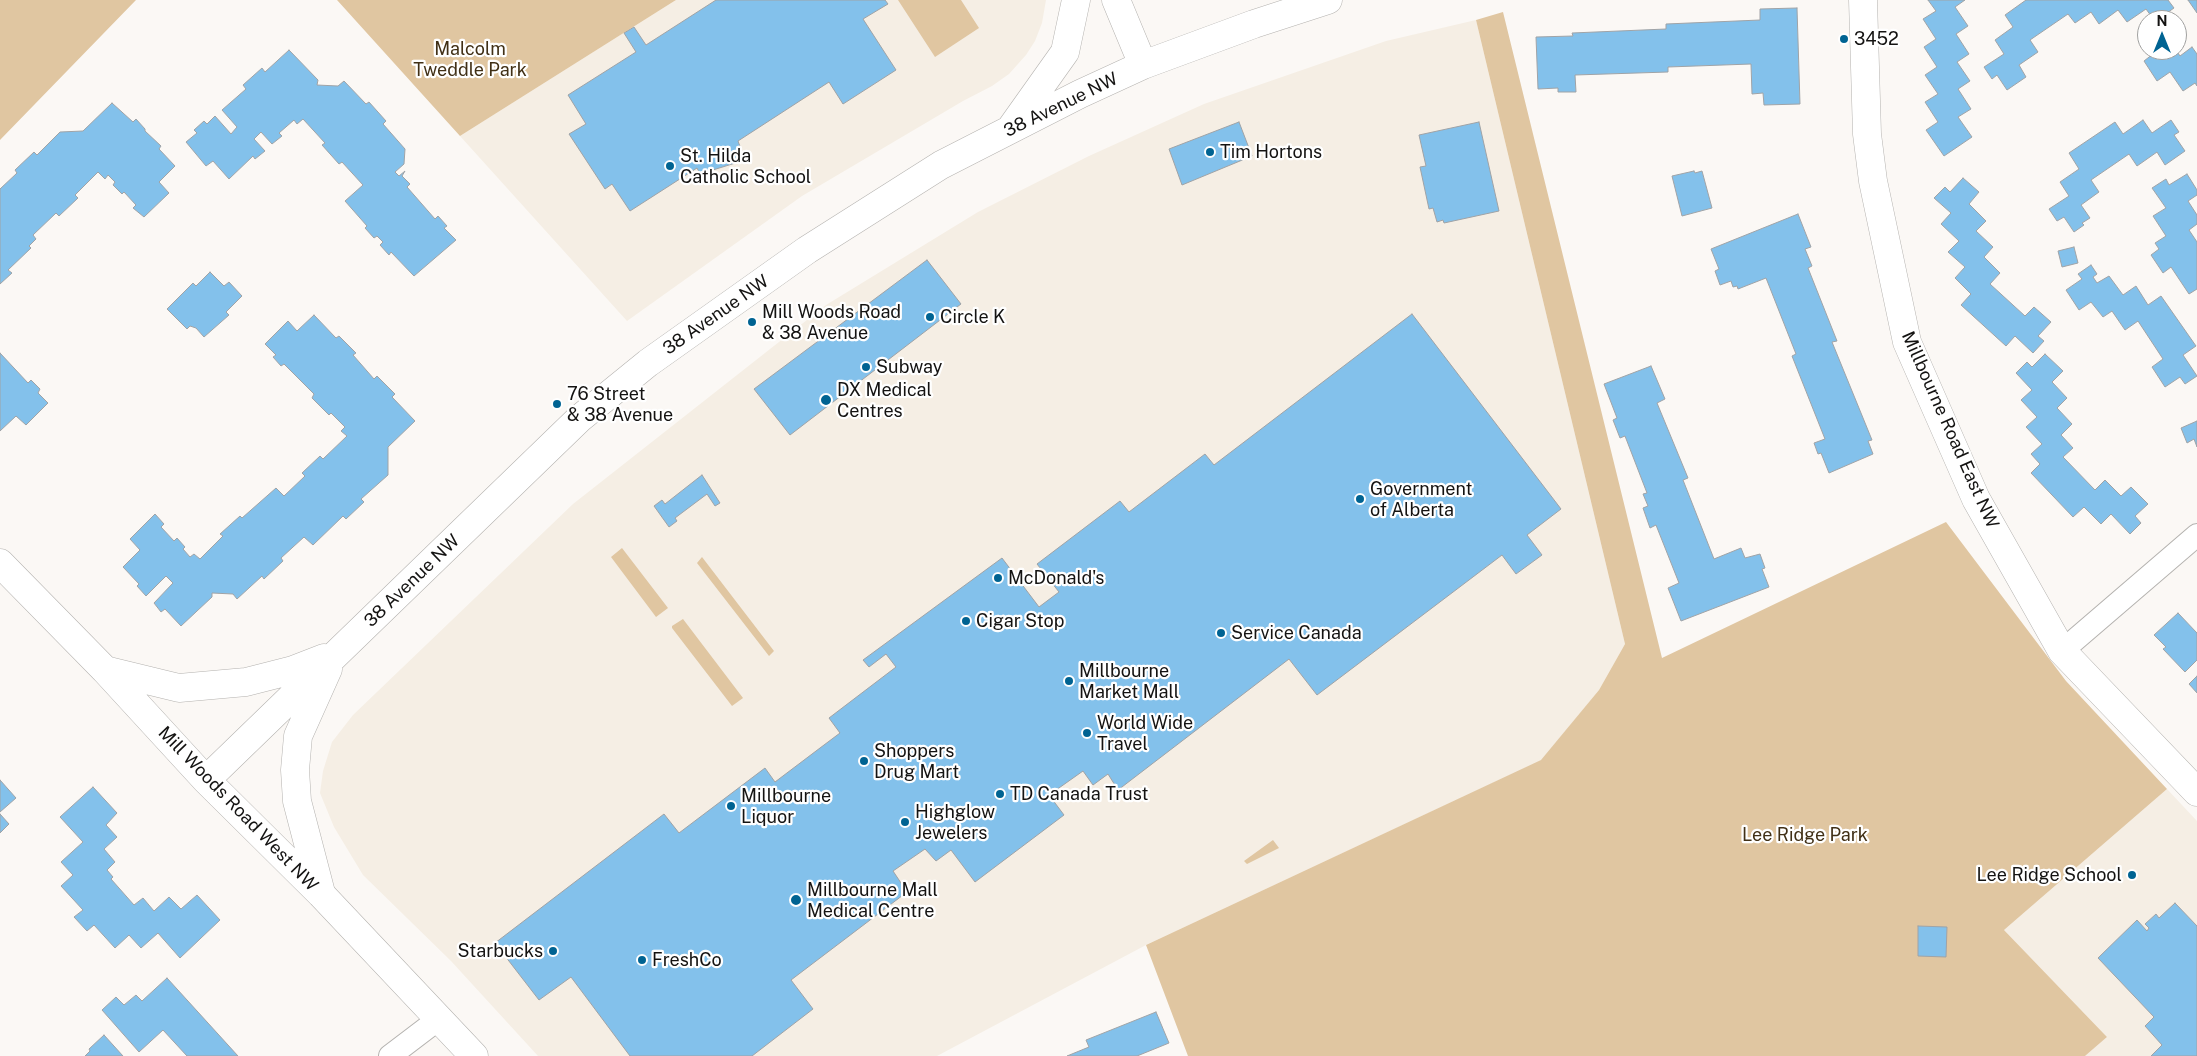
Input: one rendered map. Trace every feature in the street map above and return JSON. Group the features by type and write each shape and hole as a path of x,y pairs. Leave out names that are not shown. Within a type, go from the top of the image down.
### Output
{"street":[{"path":"1009,131 1065,52 1076,0"},
{"path":"1116,0 1143,65"},
{"path":"1320,0 1327,0"},
{"name":"38 Avenue NW","path":"206,780 580,420 648,363 807,250 941,165 1080,94 1143,65 1254,24 1327,0"},
{"name":"Millbourne Road East NW","path":"1863,0 1868,134 1873,180 1907,342 1976,499 2062,651 2197,792"},
{"path":"2062,651 2197,534"},
{"name":"Mill Woods Road West NW","path":"0,562 106,670 206,780 321,894 474,1056"},
{"path":"106,670 179,688 216,686 246,682 294,670 335,654"},
{"path":"321,894 297,801 295,770 298,736 335,654"},
{"path":"390,1056 440,1018"}],"shaded area":[{"name":"St. Hilda Catholic School","path":"676,0 1046,0 1042,23 1035,41 1026,55 1009,74 992,86 963,101 802,196 627,321 460,136"},
{"name":"Millbourne Market Mall","path":"1476,20 1625,644 1599,690 1542,760 1146,945 937,1056 538,1056 451,961 363,875 334,827 320,793 323,771 332,742 353,715 573,504 826,305 978,212 1089,156 1204,104 1386,41"},
{"name":"Lee Ridge School","path":"2167,789 2197,821 2197,1056 2085,1056 2107,1037 2004,930"}],"green space":[{"path":"0,0 136,0 0,140"},
{"name":"Malcolm Tweddle Park","path":"337,0 676,0 460,136"},
{"path":"898,0 961,0 979,28 935,57"},
{"name":"Lee Ridge Park","path":"1503,12 1662,658 1946,522 2066,681 2167,789 2004,930 2107,1037 2085,1056 1188,1056 1146,945 1541,760 1599,690 1625,644 1476,20"},
{"path":"622,548 668,608 656,617 611,557"},
{"path":"702,557 774,651 769,656 697,563"},
{"path":"683,619 743,698 732,706 672,628 672,626"},
{"path":"1273,840 1279,848 1247,864 1244,861"}],"building":[{"path":"716,0 885,0 888,4 863,19 896,70 843,104 829,82 738,141 745,160 700,174 697,168 630,211 612,184 605,189 569,134 586,124 568,95 636,52 624,33 634,27 646,45"},
{"path":"1928,0 1965,0 1955,7 1968,26 1956,34 1969,54 1957,62 1970,81 1958,89 1971,109 1958,117 1972,137 1944,156 1926,130 1938,122 1925,102 1938,94 1925,75 1937,67 1924,47 1936,39 1923,19 1936,11"},
{"path":"2026,0 2168,0 2174,8 2171,10 2137,10 2137,15 2127,22 2118,10 2099,24 2091,12 2075,23 2068,14 2030,40 2038,52 2019,65 2026,77 2007,90 1997,75 1992,79 1984,67 2004,54 1995,40 2013,27 2005,15"},
{"path":"2188,0 2197,0 2197,13"},
{"path":"1797,8 1800,104 1764,105 1763,93 1752,94 1751,64 1668,67 1668,72 1575,75 1576,92 1558,92 1558,88 1538,89 1536,37 1573,36 1572,33 1666,29 1666,24 1760,20 1760,9"},
{"path":"2192,47 2197,54 2197,86 2195,83 2183,91 2170,72 2157,81 2144,61 2187,60 2187,51"},
{"path":"289,50 318,80 317,85 338,86 344,81 366,104 369,102 386,121 383,124 405,149 404,164 395,172 399,176 405,171 402,176 410,184 407,187 435,219 438,216 447,226 444,228 456,240 414,276 391,252 389,255 380,245 383,242 377,236 374,238 365,228 367,226 345,201 363,185 342,162 339,164 322,145 325,143 303,119 297,124 294,120 279,133 282,136 272,144 261,132 254,139 265,151 255,159 253,156 229,179 213,161 206,166 186,142 197,133 194,130 204,121 207,124 215,116 231,134 237,127 222,110 246,89 243,85 262,68 265,72"},
{"path":"112,103 133,122 136,119 145,131 161,146 159,149 175,166 159,182 169,193 144,217 133,208 136,205 124,192 122,194 113,185 115,182 108,175 105,179 98,172 75,195 78,198 59,216 56,213 33,235 36,239 29,246 31,248 8,270 12,273 0,284 0,189 17,173 15,170 34,152 37,155 60,132 83,131"},
{"path":"2143,120 2152,133 2171,120 2179,132 2174,135 2185,151 2165,165 2157,152 2137,166 2129,154 2091,180 2099,192 2081,205 2090,218 2082,223 2084,225 2074,232 2064,217 2057,221 2049,209 2069,196 2060,182 2079,169 2069,153 2115,122 2123,134"},
{"name":"Tim Hortons","path":"1239,122 1252,156 1182,185 1169,149"},
{"path":"1479,122 1499,211 1444,223 1443,220 1437,222 1433,208 1429,209 1420,167 1426,166 1419,135"},
{"path":"1694,171 1695,173 1702,171 1712,208 1682,216 1672,176"},
{"path":"2187,174 2197,190 2197,195 2188,201 2197,215 2197,224 2189,230 2197,242 2197,289 2189,294 2171,267 2163,273 2151,255 2159,249 2155,243 2166,236 2153,216 2166,208 2152,188 2166,179 2169,185"},
{"path":"1963,178 1979,192 1969,204 1986,221 1976,231 1993,247 1984,257 2000,273 1990,284 2025,316 2034,307 2051,322 2038,336 2044,341 2033,353 2015,336 2006,346 1961,305 1971,294 1955,278 1965,267 1948,252 1959,241 1941,224 1951,213 1934,198 1945,187 1950,192"},
{"path":"1798,214 1811,247 1805,249 1812,266 1808,268 1837,341 1832,342 1872,440 1868,441 1873,454 1829,473 1821,453 1818,454 1814,443 1825,439 1792,356 1796,354 1766,278 1738,289 1737,286 1733,287 1731,281 1720,285 1715,271 1719,269 1711,249"},
{"path":"2074,247 2078,263 2062,267 2058,251"},
{"path":"927,260 961,304 790,435 754,389"},
{"path":"2091,265 2097,274 2093,277 2097,283 2109,276 2123,295 2136,286 2148,305 2161,296 2196,346 2183,355 2197,376 2185,384 2180,377 2165,387 2152,367 2163,359 2138,321 2125,330 2112,311 2103,317 2091,302 2079,310 2066,290 2082,279 2078,274"},
{"path":"210,272 224,286 229,282 242,296 226,312 229,315 204,337 196,328 190,326 187,329 167,309 193,283 196,286"},
{"name":"Millbourne Market Mall","path":"1412,314 1561,509 1527,535 1542,555 1516,574 1502,555 1317,695 1289,659 1118,790 1108,774 1093,785 1083,771 1049,795 1064,815 975,882 951,850 936,861 925,849 893,871 907,892 791,980 813,1009 752,1056 630,1056 571,977 539,1000 495,943 664,814 679,833 765,768 775,782 840,733 829,718 896,667 886,654 869,667 863,660 1002,558 1039,607 1059,592 1037,564 1120,501 1129,512 1205,454 1214,465"},
{"path":"314,315 336,338 339,336 356,353 353,355 374,379 377,376 395,394 392,397 415,421 388,447 388,475 361,499 364,502 346,519 343,516 313,545 304,537 281,558 283,561 264,579 262,576 237,599 233,594 212,593 212,597 181,626 165,609 161,612 154,603 173,583 166,576 146,596 137,586 139,584 123,567 140,550 130,539 155,514 164,524 161,527 174,541 177,538 185,547 183,549 190,557 194,554 200,559 223,536 220,534 240,516 242,518 276,488 284,496 305,476 302,473 320,456 323,459 347,436 341,431 345,427 331,413 329,415 312,398 314,394 284,364 281,366 273,357 276,355 265,344 288,321 297,331"},
{"path":"0,353 28,383 31,380 40,389 38,393 48,403 26,425 16,416 0,431"},
{"path":"2045,354 2063,371 2052,382 2067,398 2057,408 2072,424 2061,435 2073,448 2063,457 2095,490 2105,480 2121,496 2131,487 2148,504 2135,516 2141,523 2130,534 2111,514 2101,524 2084,507 2073,517 2031,473 2040,464 2031,454 2042,444 2026,427 2037,417 2021,400 2032,390 2016,373 2027,362 2032,367"},
{"path":"1651,366 1665,399 1657,403 1688,478 1683,480 1714,559 1741,548 1745,558 1760,554 1765,568 1762,569 1769,587 1681,621 1668,588 1679,583 1656,525 1650,528 1643,508 1648,506 1643,494 1647,493 1625,436 1620,438 1613,420 1617,418 1604,384"},
{"path":"2197,421 2197,447 2194,439 2187,443 2181,428"},
{"path":"702,475 720,503 715,506 707,494 675,518 677,521 669,527 654,506 662,500 665,504"},
{"path":"2178,613 2197,633 2197,660 2185,672 2163,649 2166,647 2154,635"},
{"path":"2197,676 2197,693 2189,684"},
{"path":"0,780 16,798 0,812"},
{"path":"93,787 117,813 106,825 117,837 104,849 115,862 107,870 113,877 111,879 134,905 143,898 154,911 169,897 181,909 197,895 220,920 180,958 158,933 141,948 129,935 115,948 94,925 87,931 74,917 83,910 61,886 73,875 61,862 83,842 60,817"},
{"path":"0,814 9,824 0,833"},
{"path":"2175,903 2197,926 2197,1056 2151,1056 2162,1045 2145,1026 2154,1017 2098,958 2137,920 2147,931 2149,928 2145,924 2156,914 2159,918"},
{"path":"1918,926 1947,927 1946,957 1918,956"},
{"path":"167,978 238,1056 187,1056 163,1030 139,1052 102,1010 116,997 124,1005 136,995 142,1001"},
{"path":"1156,1012 1169,1043 1137,1056 1067,1056 1089,1047 1086,1040"},
{"path":"104,1035 123,1056 85,1056 90,1051 89,1049"}],"place":[{"name":"3452","path":"1844,39"},
{"name":"Tim Hortons","path":"1210,152"},
{"name":"St. Hilda Catholic School","path":"670,166"},
{"name":"Circle K","path":"930,317"},
{"name":"Mill Woods Road & 38 Avenue","path":"752,322"},
{"name":"Subway","path":"866,367"},
{"name":"DX Medical Centres","path":"826,400"},
{"name":"76 Street & 38 Avenue","path":"557,404"},
{"name":"Government of Alberta","path":"1360,499"},
{"name":"McDonald's","path":"998,578"},
{"name":"Cigar Stop","path":"966,621"},
{"name":"Service Canada","path":"1221,633"},
{"name":"Millbourne Market Mall","path":"1069,681"},
{"name":"World Wide Travel","path":"1087,733"},
{"name":"Shoppers Drug Mart","path":"864,761"},
{"name":"TD Canada Trust","path":"1000,794"},
{"name":"Millbourne Liquor","path":"731,806"},
{"name":"Highglow Jewelers","path":"905,822"},
{"name":"Lee Ridge School","path":"2132,875"},
{"name":"Millbourne Mall Medical Centre","path":"796,900"},
{"name":"Starbucks","path":"553,951"},
{"name":"FreshCo","path":"642,960"}]}
